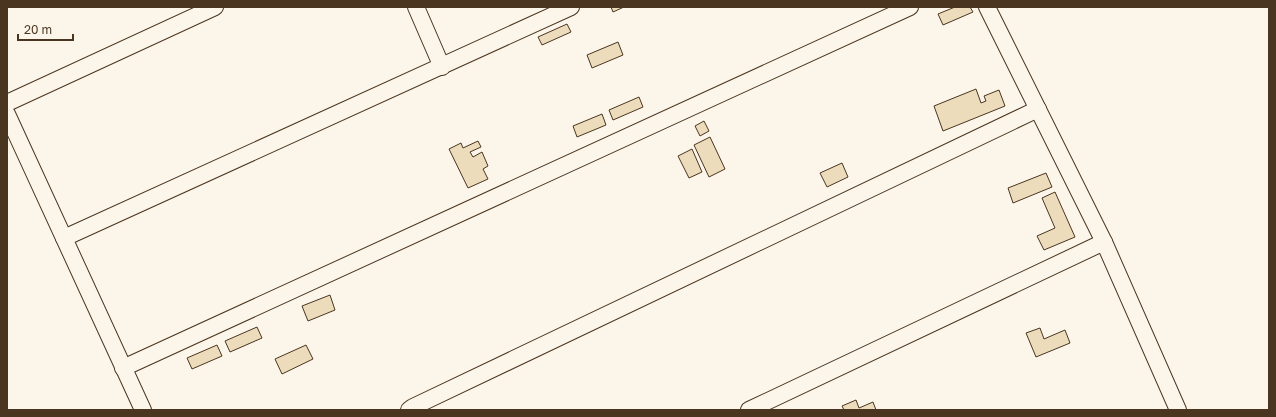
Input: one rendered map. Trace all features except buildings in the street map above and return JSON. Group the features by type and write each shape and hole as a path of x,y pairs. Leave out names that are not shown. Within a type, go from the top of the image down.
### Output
{"street":[{"path":"7,103 215,7"},
{"path":"416,7 442,66"},
{"path":"64,238 571,7"},
{"path":"124,368 910,7"},
{"path":"987,7 1104,242 1178,410"},
{"path":"409,410 620,307 1038,109"},
{"path":"7,114 143,410"},
{"path":"749,410 1104,242"}]}
